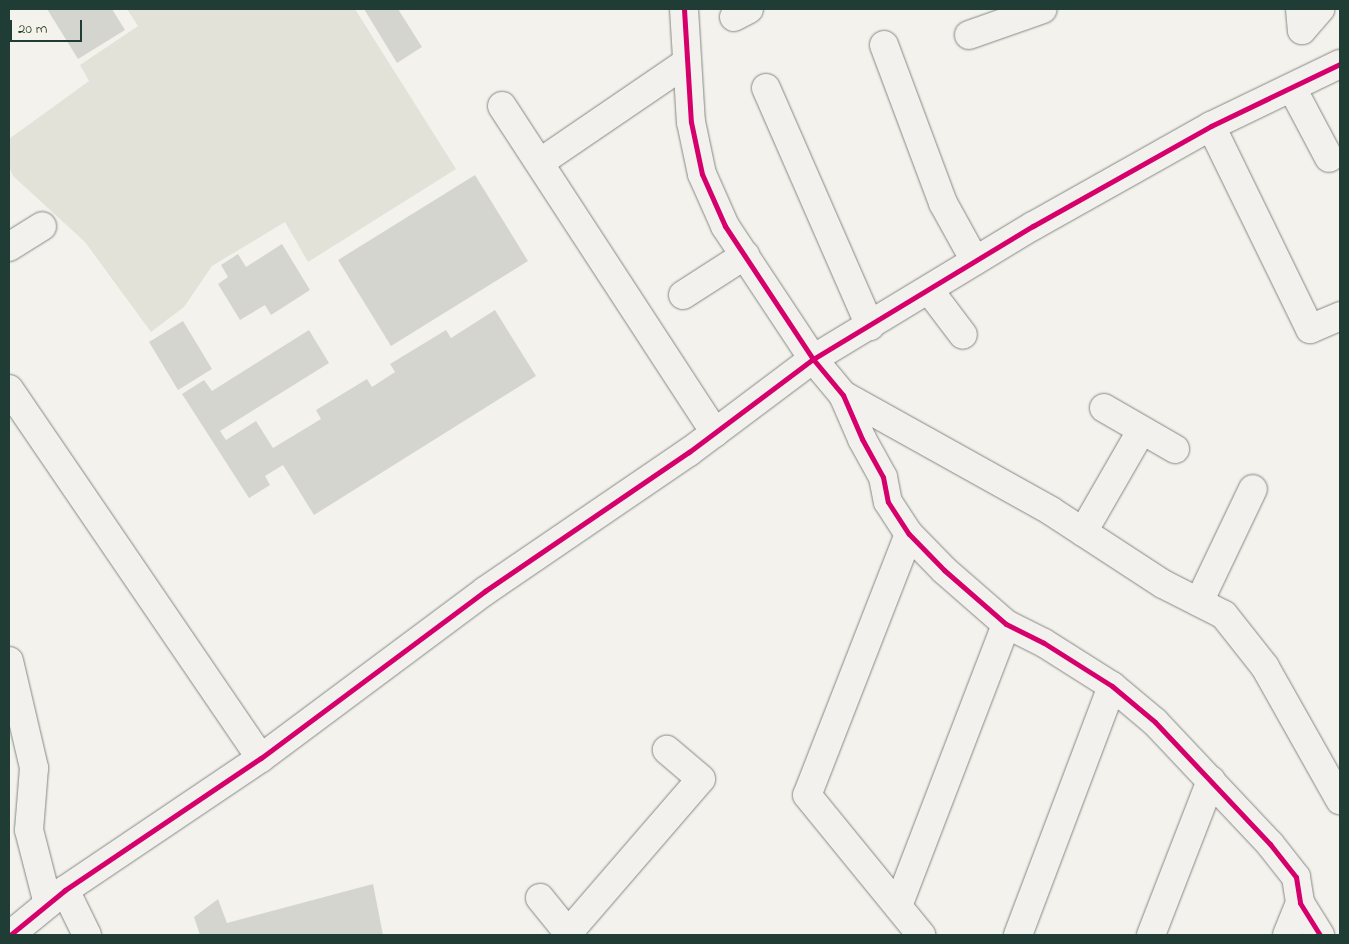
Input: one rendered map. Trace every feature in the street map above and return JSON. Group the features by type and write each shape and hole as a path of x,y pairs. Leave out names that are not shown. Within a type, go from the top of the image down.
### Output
{"street":[{"path":"684,9 691,122 702,174 725,226 814,359 843,395 862,439 883,477 888,502 909,534 944,570 1006,624 1044,643 1112,686 1155,722 1270,844 1296,877 1300,903 1320,935"},
{"path":"1300,9 1302,30 1320,9"},
{"path":"969,36 1036,10"},
{"path":"884,45 943,203 975,262"},
{"path":"548,157 686,63"},
{"path":"14,922 56,897 261,758 485,590 715,433 814,359 1033,226 1211,126 1340,64"},
{"path":"766,88 870,326"},
{"path":"1292,88 1326,160"},
{"path":"502,106 715,433"},
{"path":"1211,126 1310,329 1340,316"},
{"path":"9,247 42,226"},
{"path":"683,296 745,256"},
{"path":"929,290 963,335"},
{"path":"9,388 261,758"},
{"path":"843,395 1042,506 1163,584 1224,615 1265,667 1340,800"},
{"path":"1104,408 1175,449"},
{"path":"1083,532 1141,431"},
{"path":"1199,602 1253,489"},
{"path":"909,534 807,795 921,935"},
{"path":"898,906 1006,624"},
{"path":"9,662 34,768 28,830 56,897 87,935"},
{"path":"1018,935 1112,686"},
{"path":"540,898 569,934 701,780 667,750"},
{"path":"1152,935 1211,780"},
{"path":"1287,935 1300,903"}],"shaded area":[{"path":"127,9 355,9 456,169 308,262 285,222 212,266 184,307 151,332 85,242 13,176 9,167 9,139 89,81 80,65 138,26"}],"building":[{"path":"47,9 112,9 125,30 78,59"},
{"path":"364,9 398,9 422,47 397,63"},
{"path":"475,175 528,261 391,346 338,260"},
{"path":"282,244 310,290 271,315 265,305 240,320 218,284 228,277 221,265 238,254 246,267"},
{"path":"495,310 536,376 314,515 283,465 265,476 270,485 249,498 182,394 204,380 212,391 309,330 329,363 220,431 226,440 256,421 273,448 321,419 316,410 367,379 372,387 395,372 390,364 446,330 451,338"},
{"path":"183,321 212,369 178,390 149,342"},
{"path":"373,884 383,935 200,935 194,917 218,899 227,923"}],"cycle path":[{"path":"684,9 691,122 702,174 725,226 813,359 843,395 862,439 883,477 888,502 909,534 944,570 1006,624 1044,643 1112,686 1155,722 1270,844 1296,877 1300,903 1320,935"},
{"path":"10,935 65,890 261,758 485,591 689,452 813,359 1033,226 1211,126 1340,64"}]}
